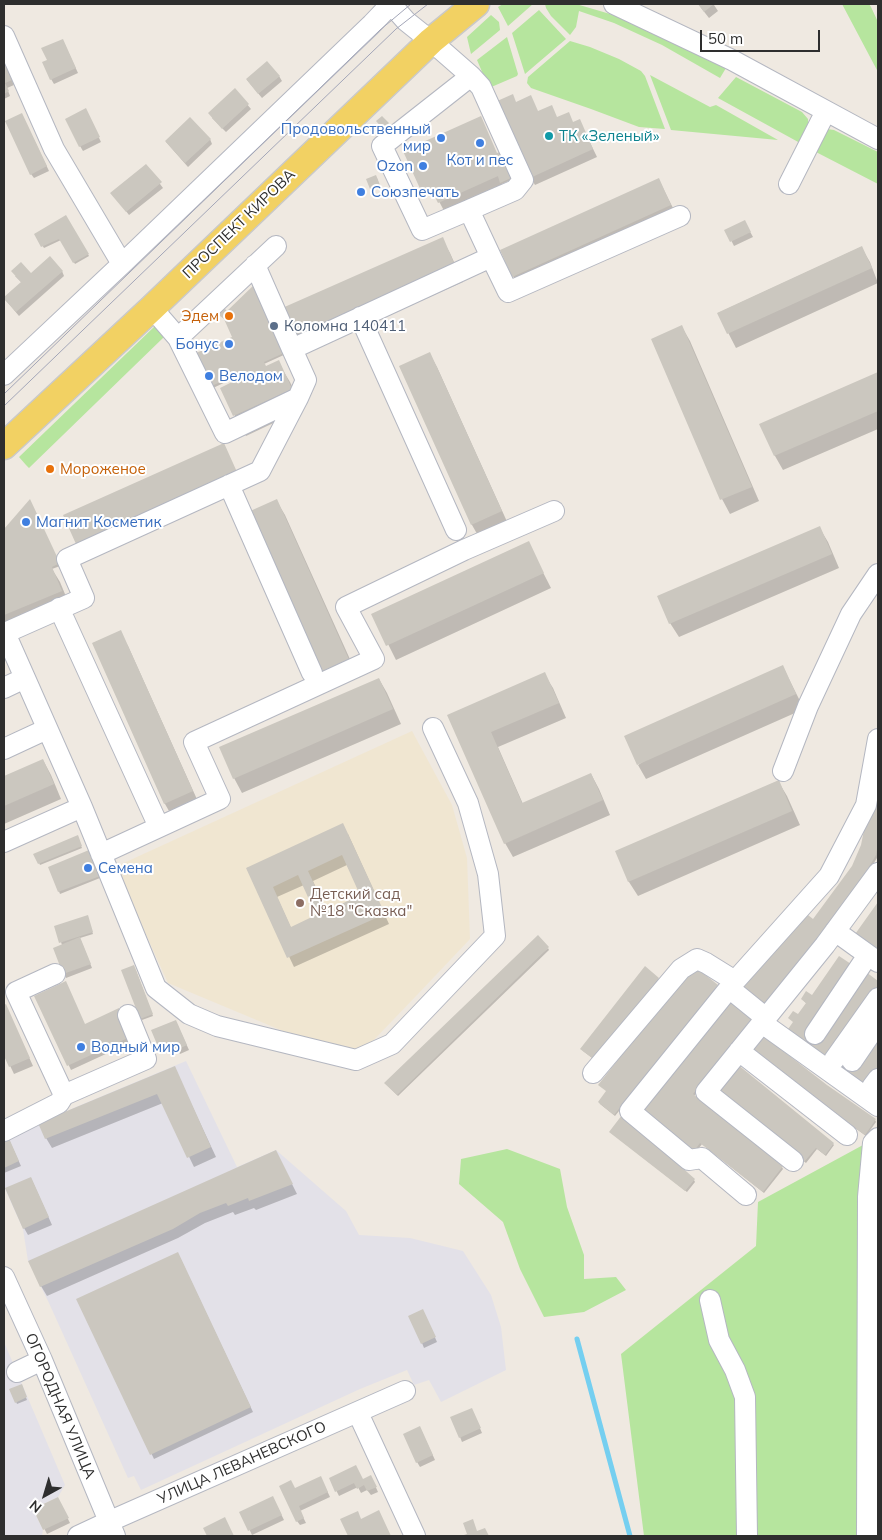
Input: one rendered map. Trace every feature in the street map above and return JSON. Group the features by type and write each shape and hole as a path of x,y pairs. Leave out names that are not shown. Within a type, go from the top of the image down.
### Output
{"main road":[{"name":"ПРОСПЕКТ КИРОВА","path":"4,446 152,308 431,41 476,4"}],"street":[{"path":"4,375 122,264 391,4 406,21 471,76 481,87 523,180 515,190 422,230 382,146 471,76"},
{"path":"614,4 732,60 878,139"},
{"path":"4,36 54,149 122,264"},
{"path":"789,184 826,111"},
{"path":"469,210 508,292 680,216"},
{"path":"178,338 276,246"},
{"path":"292,349 491,258"},
{"path":"255,265 306,380 260,471 67,560 84,598 5,633 82,807 156,988 189,1014 217,1026 356,1060 392,1044 495,936 488,874 468,803 433,728"},
{"path":"152,308 178,338 225,433 298,398"},
{"path":"360,317 456,530"},
{"path":"229,485 312,673"},
{"path":"101,854 220,799 194,742 374,659 346,606 464,550 554,512"},
{"path":"783,771 808,706 851,614 878,574"},
{"path":"60,608 159,827"},
{"path":"4,688 25,678"},
{"path":"4,749 47,729"},
{"path":"746,1195 702,1158 689,1160 630,1111 732,984 829,876 866,805 877,754"},
{"path":"4,842 82,807"},
{"path":"793,1162 706,1092 835,931 878,873"},
{"path":"815,1034 875,952 835,931"},
{"path":"593,1073 682,969 697,960 706,963 732,984 764,1020 877,1091"},
{"path":"55,974 16,992 64,1095"},
{"path":"844,1061 878,998"},
{"path":"4,1131 59,1103 64,1095 146,1059 128,1015"},
{"path":"844,1061 878,1023"},
{"path":"790,1029 844,1061 877,1091"},
{"path":"739,1051 847,1135"},
{"path":"867,1536 873,1456 873,1256 868,1197 876,1147"},
{"name":"ОГОРОДНАЯ УЛИЦА","path":"4,1277 42,1360 111,1529"},
{"path":"710,1300 719,1340 735,1370 745,1397 747,1536"},
{"path":"16,1372 42,1360"},
{"name":"УЛИЦА ЛЕВАНЕВСКОГО","path":"78,1536 111,1529 405,1391"},
{"path":"358,1412 415,1536"}],"shaded area":[{"name":"Детский сад №18 \"Сказка\"","path":"412,731 452,805 467,858 470,939 368,1046 338,1054 168,983 115,867"},
{"path":"186,1061 237,1167 276,1150 346,1211 359,1235 410,1238 463,1251 491,1295 501,1327 506,1370 441,1402 429,1380 414,1385 407,1370 360,1389 141,1490 134,1476 128,1478 28,1261 23,1229 4,1187 4,1137"},
{"path":"4,1342 65,1485 58,1497 33,1509 43,1530 42,1536 4,1536"}],"green space":[{"path":"503,4 533,4 508,26 498,7"},
{"path":"545,4 576,4 617,16 726,68 720,78 662,45 614,23 579,11 576,27 570,35 551,16"},
{"path":"842,4 869,4 871,7 878,22 878,72"},
{"path":"539,10 566,39 525,74 512,33"},
{"path":"491,15 499,22 500,30 471,54 467,37"},
{"path":"507,37 518,74 489,88 477,60"},
{"path":"570,41 619,59 641,71 645,76 665,129 639,127 531,88 527,83 528,77"},
{"path":"650,75 710,107 716,105 778,140 671,130"},
{"path":"736,77 802,112 808,119 808,124 800,143 718,98"},
{"path":"827,129 834,130 878,152 878,184 814,151"},
{"path":"155,326 164,337 29,468 19,457"},
{"path":"878,1142 878,1536 644,1536 621,1354 756,1246 758,1202 863,1145"},
{"path":"507,1149 560,1169 567,1207 584,1255 584,1279 616,1277 626,1290 584,1312 544,1317 520,1269 503,1222 459,1184 461,1159"}],"building":[{"path":"698,4 714,4 704,12"},
{"path":"63,39 76,68 50,80 42,62 47,60 41,48"},
{"path":"4,60 12,80 5,83 9,91 4,94"},
{"path":"267,61 280,76 258,94 246,79"},
{"path":"235,88 249,104 222,129 208,113"},
{"name":"ТК «Зеленый»","path":"513,94 516,102 531,95 538,111 552,105 557,117 569,112 573,122 580,119 593,149 530,178 495,102"},
{"path":"86,108 100,137 79,147 65,119"},
{"path":"22,113 47,166 30,175 5,121"},
{"path":"382,116 389,123 383,129 376,121"},
{"path":"481,116 497,153 502,151 513,177 500,183 498,176 438,203 431,189 422,193 403,151"},
{"path":"190,117 211,139 185,163 165,141"},
{"path":"146,164 162,182 126,212 110,193"},
{"path":"376,175 380,185 370,189 366,179"},
{"path":"659,178 671,205 512,277 500,250"},
{"path":"66,215 89,254 73,263 59,239 41,247 34,234"},
{"path":"745,220 751,232 730,242 724,230"},
{"path":"443,237 456,268 294,340 280,309"},
{"path":"862,246 872,268 727,334 717,313"},
{"path":"50,256 63,271 16,312 4,299 21,282 11,271 21,262 31,273"},
{"path":"256,283 286,352 264,362 266,366 279,360 292,389 233,416 220,388 234,381 232,377 209,387 194,354 232,337 224,319 220,316 220,311 225,309 227,311"},
{"path":"682,325 752,487 720,500 651,339"},
{"path":"430,352 502,511 471,525 399,366"},
{"path":"878,372 878,411 774,456 759,424"},
{"path":"224,443 237,472 76,544 63,515"},
{"path":"30,499 60,563 52,567 62,591 4,615 4,529"},
{"path":"277,499 350,662 322,675 248,512"},
{"path":"820,526 832,554 669,624 657,596"},
{"path":"529,541 544,573 386,646 371,614"},
{"path":"121,630 193,791 164,804 92,643"},
{"path":"783,665 796,694 637,765 624,736"},
{"path":"545,672 559,703 491,732 522,803 591,773 603,800 504,844 447,715"},
{"path":"379,678 393,709 233,779 219,747"},
{"path":"43,759 54,784 4,806 4,776"},
{"path":"779,780 792,811 628,882 615,851"},
{"path":"871,795 878,796 878,843 876,855 853,894 762,1008 738,989 803,911 813,919 852,866 861,845"},
{"path":"343,823 385,914 287,958 246,868","holes":["342,855 360,895 327,911 308,871","298,875 316,915 291,927 273,887"]},
{"path":"78,835 82,846 38,864 33,854"},
{"path":"89,850 100,876 58,892 48,867"},
{"path":"878,902 878,955 853,937"},
{"path":"88,915 93,932 59,943 54,926"},
{"path":"538,935 549,947 397,1095 384,1083"},
{"path":"80,937 91,964 63,974 53,948"},
{"path":"839,956 851,964 804,1032 817,1042 866,972 878,981 878,1100 786,1032 793,1022 788,1018 793,1011 798,1014 806,1003 801,999 806,991 812,995"},
{"path":"134,965 153,1014 140,1019 121,970"},
{"path":"693,965 718,985 614,1115 598,1102 606,1091 598,1085"},
{"path":"645,966 659,978 595,1060 580,1049"},
{"path":"66,981 85,1024 119,1008 132,1036 67,1066 34,996"},
{"path":"732,995 757,1015 693,1094 783,1166 763,1192 700,1143 694,1151 640,1109"},
{"path":"6,1004 30,1058 9,1067 4,1056 4,1005"},
{"path":"176,1020 187,1045 176,1050 173,1043 159,1049 151,1030"},
{"path":"760,1033 827,1085 876,1119 865,1135 749,1047"},
{"path":"737,1064 834,1143 825,1155 816,1148 804,1162 716,1090"},
{"path":"175,1066 211,1147 187,1158 157,1094 45,1139 38,1123"},
{"path":"622,1115 695,1179 685,1191 609,1132"},
{"path":"8,1136 19,1161 4,1168 4,1137"},
{"path":"276,1150 293,1184 249,1201 248,1198 228,1206 226,1203 200,1213 173,1229 40,1287 28,1261"},
{"path":"31,1177 49,1217 23,1229 5,1188"},
{"path":"178,1252 251,1407 150,1455 76,1299"},
{"path":"423,1309 436,1337 421,1344 408,1316"},
{"path":"22,1384 27,1397 15,1403 9,1389"},
{"path":"472,1408 481,1428 459,1438 450,1417"},
{"path":"420,1426 433,1455 416,1463 403,1434"},
{"path":"356,1465 363,1479 371,1475 377,1487 367,1491 364,1485 357,1489 354,1483 335,1492 329,1478"},
{"path":"321,1476 328,1492 299,1506 304,1518 296,1522 279,1486 291,1480 295,1488"},
{"path":"273,1496 282,1515 248,1531 239,1512"},
{"path":"58,1497 69,1518 43,1530 33,1509"},
{"path":"379,1510 391,1536 348,1536 340,1519 358,1511 361,1519"},
{"path":"225,1517 234,1536 207,1536 203,1528"},
{"path":"473,1519 477,1531 485,1528 489,1536 464,1535 467,1534 463,1523"}],"waterway":[{"path":"577,1339 630,1536"}],"tram line":[{"path":"4,394 380,30 411,4"},
{"path":"4,406 396,29 428,4"}],"place":[{"name":"ТК «Зеленый»","path":"549,136"},
{"name":"Продовольственный мир","path":"441,138"},
{"name":"Кот и пес","path":"480,143"},
{"name":"Ozon","path":"423,166"},
{"name":"Союзпечать","path":"361,192"},
{"name":"Эдем","path":"229,316"},
{"name":"Коломна 140411","path":"274,326"},
{"name":"Бонус","path":"229,344"},
{"name":"Велодом","path":"209,376"},
{"name":"Мороженое","path":"50,469"},
{"name":"Магнит Косметик","path":"26,522"},
{"name":"Семена","path":"88,868"},
{"name":"Детский сад №18 \"Сказка\"","path":"300,903"},
{"name":"Водный мир","path":"81,1047"}]}
